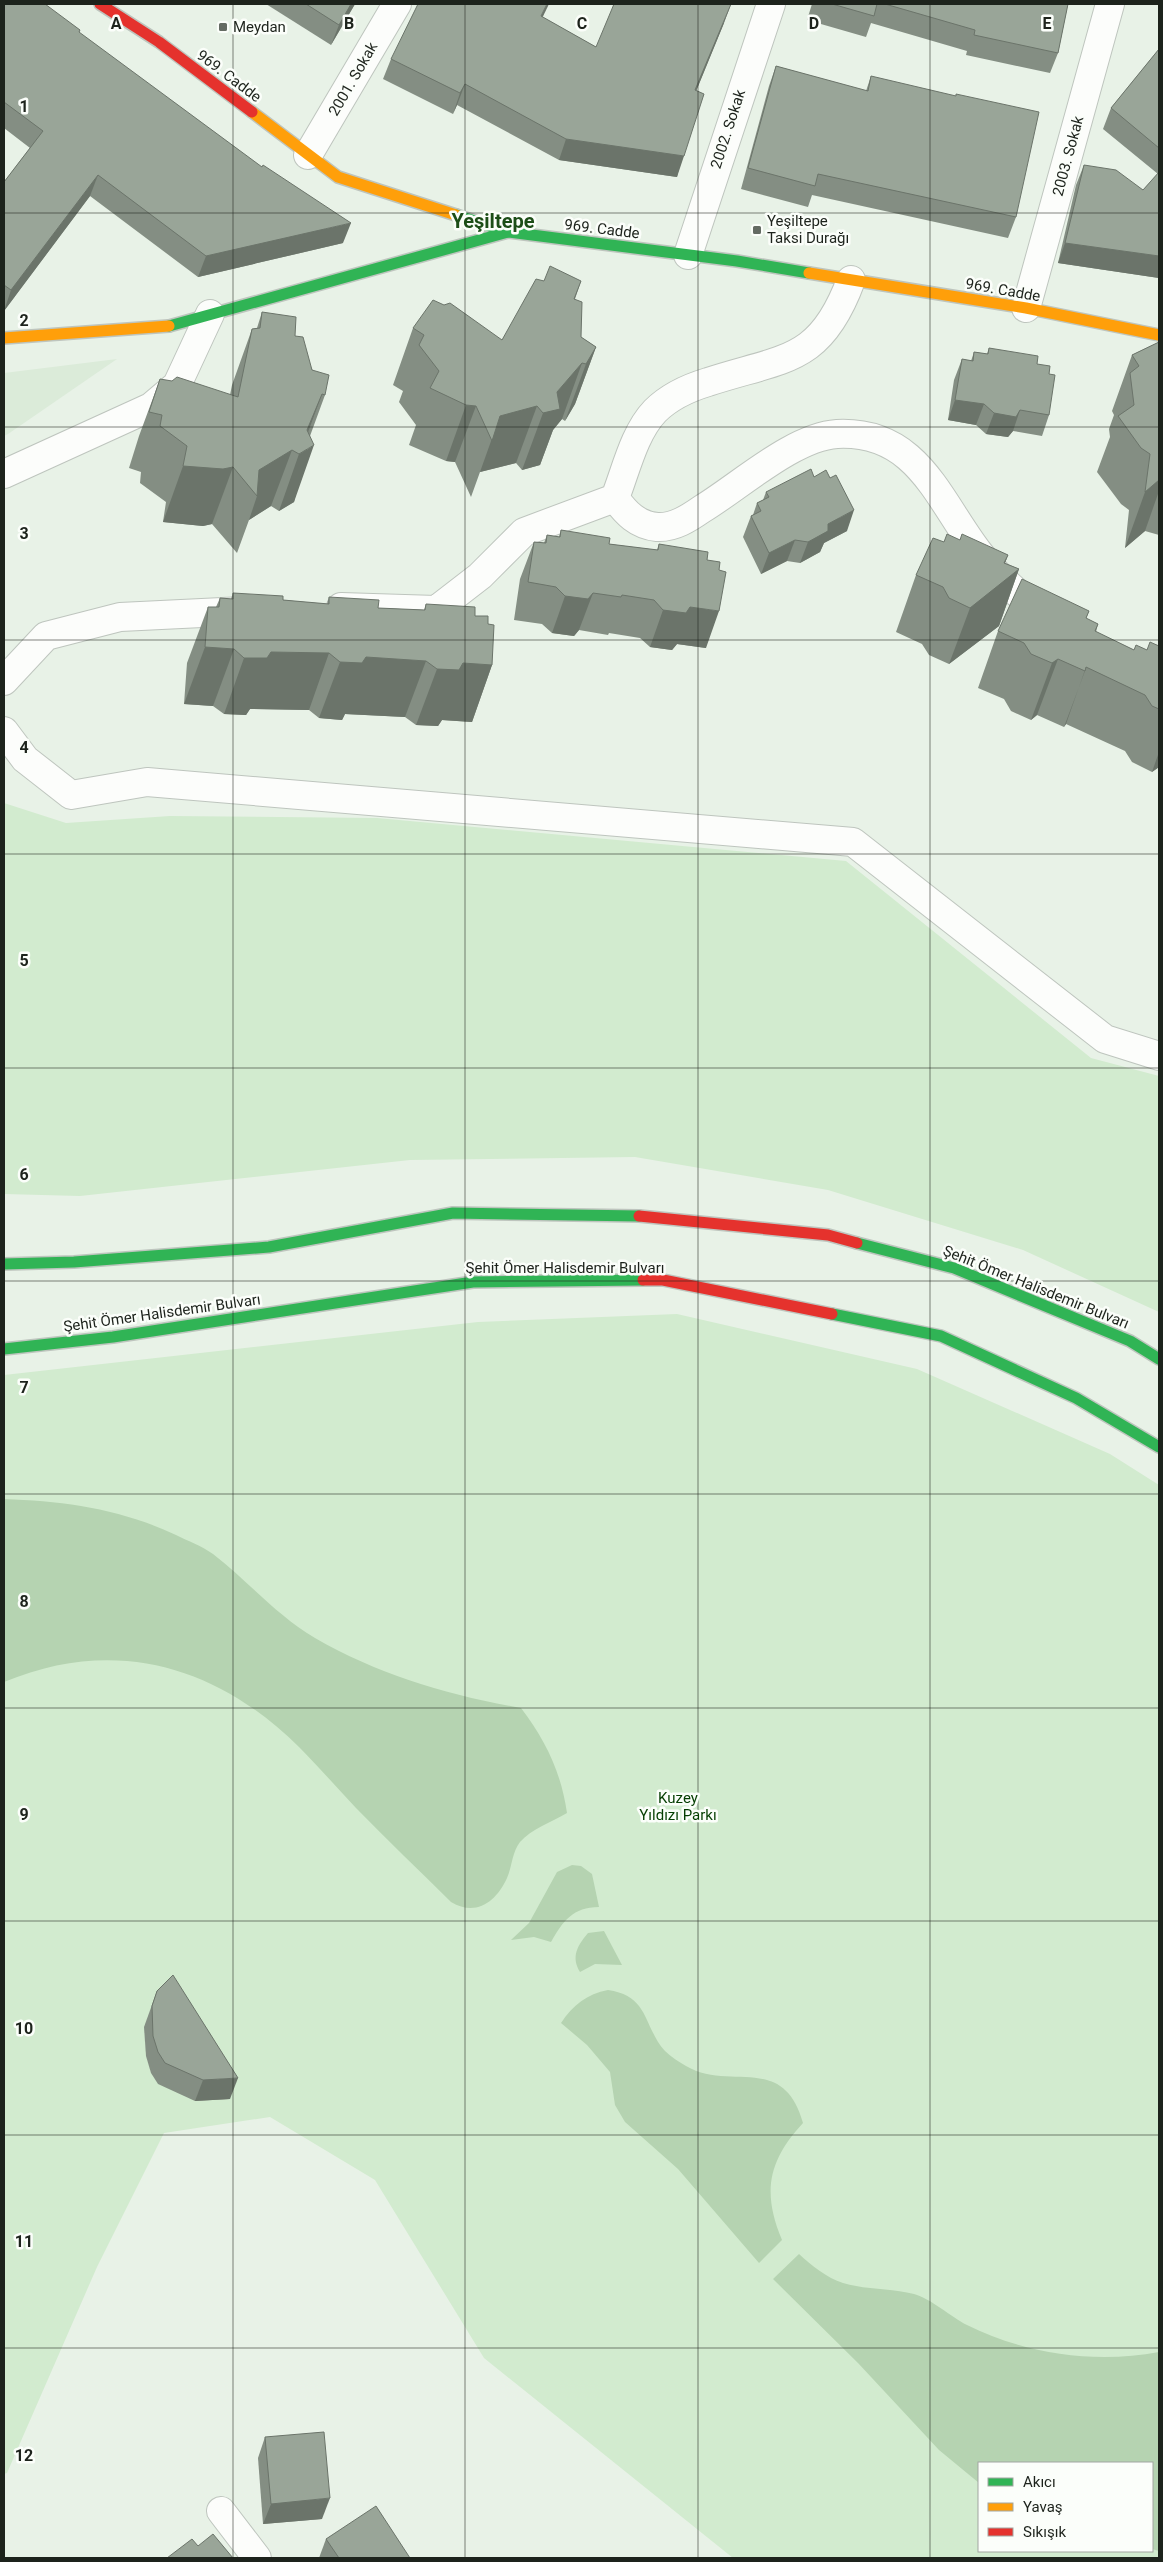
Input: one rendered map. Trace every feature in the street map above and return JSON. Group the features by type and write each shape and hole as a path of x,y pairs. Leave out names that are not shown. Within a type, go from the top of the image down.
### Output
{"main road":[{"name":"969. Cadde","path":"100,4 159,42 338,177 508,232 688,254 1026,308 1159,335"},
{"path":"4,338 164,327 508,232"},
{"name":"Şehit Ömer Halisdemir Bulvarı","path":"4,1264 74,1262 269,1248 453,1213 635,1216 828,1235 954,1268 1130,1341 1159,1359"},
{"name":"Şehit Ömer Halisdemir Bulvarı","path":"4,1348 113,1337 474,1282 662,1280 941,1336 1076,1398 1159,1447"}],"street":[{"name":"2001. Sokak","path":"308,155 397,4"},
{"name":"2002. Sokak","path":"688,254 771,4"},
{"name":"2003. Sokak","path":"1026,308 1110,4"},
{"path":"312,608 360,606 436,610 480,576 524,532 616,498 642,429 661,406 687,389 794,356 800,352 827,329 841,308 851,280"},
{"path":"4,474 151,407 177,385 210,314"},
{"path":"616,498 628,515 641,523 657,527 674,525 732,491 782,454 810,440 836,434 860,435 877,439 896,448 914,461 930,478 979,553 999,576 1045,614 1069,629"},
{"path":"4,681 46,636 120,616 264,610"},
{"path":"4,731 25,758 71,795 147,782 853,842 1105,1039 1159,1056"},
{"path":"221,2511 257,2558"}],"shaded area":[{"path":"117,359 8,434 4,436 4,373"},
{"path":"4,1499 70,1504 113,1513 155,1526 213,1554 288,1619 315,1638 339,1651 364,1663 415,1682 467,1697 521,1708 551,1757 561,1784 567,1813 536,1829 520,1842 515,1850 507,1878 491,1900 477,1907 460,1906 451,1902 368,1820 299,1747 267,1719 233,1696 198,1678 162,1666 124,1661 85,1661 45,1668 4,1682"},
{"path":"572,1865 581,1866 592,1874 599,1907 582,1910 570,1917 551,1942 534,1937 511,1940 529,1923 557,1872"},
{"path":"604,1931 622,1965 595,1964 580,1972 576,1961 578,1947 588,1933"},
{"path":"608,1990 622,1993 632,1999 639,2006 658,2042 665,2051 683,2064 703,2073 769,2081 782,2088 794,2101 803,2123 782,2151 772,2178 772,2207 782,2240 759,2263 678,2169 625,2122 615,2105 610,2072 587,2045 561,2023 581,2001 593,1994"},
{"path":"799,2254 819,2271 837,2281 920,2296 967,2325 1012,2343 1061,2354 1085,2356 1110,2357 1159,2352 1159,2551 1153,2549 1153,2462 978,2462 978,2482 939,2450 858,2363 773,2279"}],"green space":[{"path":"4,803 66,823 170,816 377,818 846,861 1091,1058 1159,1076 1159,1312 1023,1250 828,1190 635,1157 410,1160 80,1196 4,1194"},
{"name":"Kuzey Yıldızı Parkı","path":"677,1314 917,1369 1110,1454 1159,1485 1159,2558 733,2558 484,2358 375,2180 270,2117 164,2133 97,2267 7,2473 4,2474 4,1375 478,1322"}],"building":[{"path":"4,4 45,4 80,30 79,32 262,167 263,165 351,223 206,256 98,175 11,290 4,285 4,182 43,131 4,102"},
{"path":"306,4 351,4 339,25"},
{"path":"418,4 547,4 541,16 596,47 614,4 731,4 695,90 704,94 684,156 566,139 465,84 460,93 391,59"},
{"path":"832,4 877,4 874,16"},
{"path":"885,4 1068,4 1058,53 974,35 975,30"},
{"path":"1159,49 1159,148 1111,108"},
{"path":"776,66 868,91 871,76 956,96 956,94 1039,112 1016,217 818,174 815,186 748,168"},
{"path":"1084,165 1116,170 1143,190 1159,172 1159,256 1065,243"},
{"path":"550,266 581,281 574,299 582,302 581,337 596,347 586,364 582,363 557,392 560,409 543,413 537,406 500,416 492,441 476,406 466,405 430,388 439,371 419,345 424,335 413,328 433,300 444,305 450,303 502,340 536,279 544,281"},
{"path":"262,312 296,317 295,336 303,337 312,370 329,375 325,395 322,394 307,430 314,445 299,454 292,450 259,470 257,496 233,467 223,469 183,466 187,446 160,426 162,415 149,412 160,379 172,381 177,377 238,397 252,329 260,328"},
{"path":"1159,342 1159,480 1145,492 1150,454 1141,448 1118,416 1134,405 1130,373 1139,366 1132,355"},
{"path":"989,348 1038,356 1037,364 1050,366 1049,374 1055,375 1049,415 1020,410 1016,417 994,413 984,404 955,400 962,359 973,361 974,352 988,354"},
{"path":"811,469 814,477 826,470 830,478 836,475 854,510 828,524 828,531 808,542 795,540 769,553 751,516 761,511 757,503 769,497 766,492"},
{"path":"561,530 610,538 609,544 658,550 659,544 708,552 707,560 720,562 719,570 726,572 719,611 690,607 686,613 663,610 654,600 622,595 621,597 593,593 588,599 565,596 556,587 528,582 534,542 546,543 547,535 560,537"},
{"path":"947,534 960,540 962,534 1008,555 1004,563 1019,569 970,608 949,598 943,587 916,575 933,538 944,542"},
{"path":"1022,579 1089,611 1086,618 1098,624 1095,631 1134,650 1136,645 1147,650 1150,642 1159,646 1159,709 1152,706 1145,695 1086,667 1085,671 1058,659 1052,663 1031,654 1024,643 998,631"},
{"path":"233,593 283,596 283,600 329,604 329,597 379,600 378,608 425,610 426,604 475,607 475,616 488,616 488,624 494,625 492,665 463,663 459,670 437,669 426,661 366,657 362,663 340,662 329,653 271,652 267,658 244,658 234,649 205,647 208,607 219,607 220,598 233,599"},
{"path":"173,1975 238,2078 203,2080 165,2063 158,2052 153,2036 152,2006 157,1991"},
{"path":"324,2432 330,2498 271,2504 265,2437"},
{"path":"376,2506 410,2558 339,2558 326,2539"},
{"path":"213,2534 233,2558 167,2558 192,2539 198,2546"}],"traffic: fast":[{"path":"456,215 508,232 737,261 809,273"},
{"path":"169,326 508,232"},
{"path":"4,1264 74,1262 269,1247 453,1213 639,1216"},
{"path":"857,1243 954,1268 1130,1341 1159,1359"},
{"path":"4,1349 113,1337 473,1282 643,1280"},
{"path":"832,1314 941,1336 1076,1398 1159,1447"}],"traffic: slow":[{"path":"252,112 338,177 456,215"},
{"path":"809,273 1026,308 1159,335"},
{"path":"4,338 169,326"}],"traffic: jam":[{"path":"100,4 159,42 252,112"},
{"path":"639,1216 828,1235 857,1243"},
{"path":"643,1280 663,1280 832,1314"}],"place":[{"name":"Meydan","path":"223,27"},
{"name":"Yeşiltepe Taksi Durağı","path":"757,230"}],"district":[{"name":"Yeşiltepe","path":"493,221"}]}
